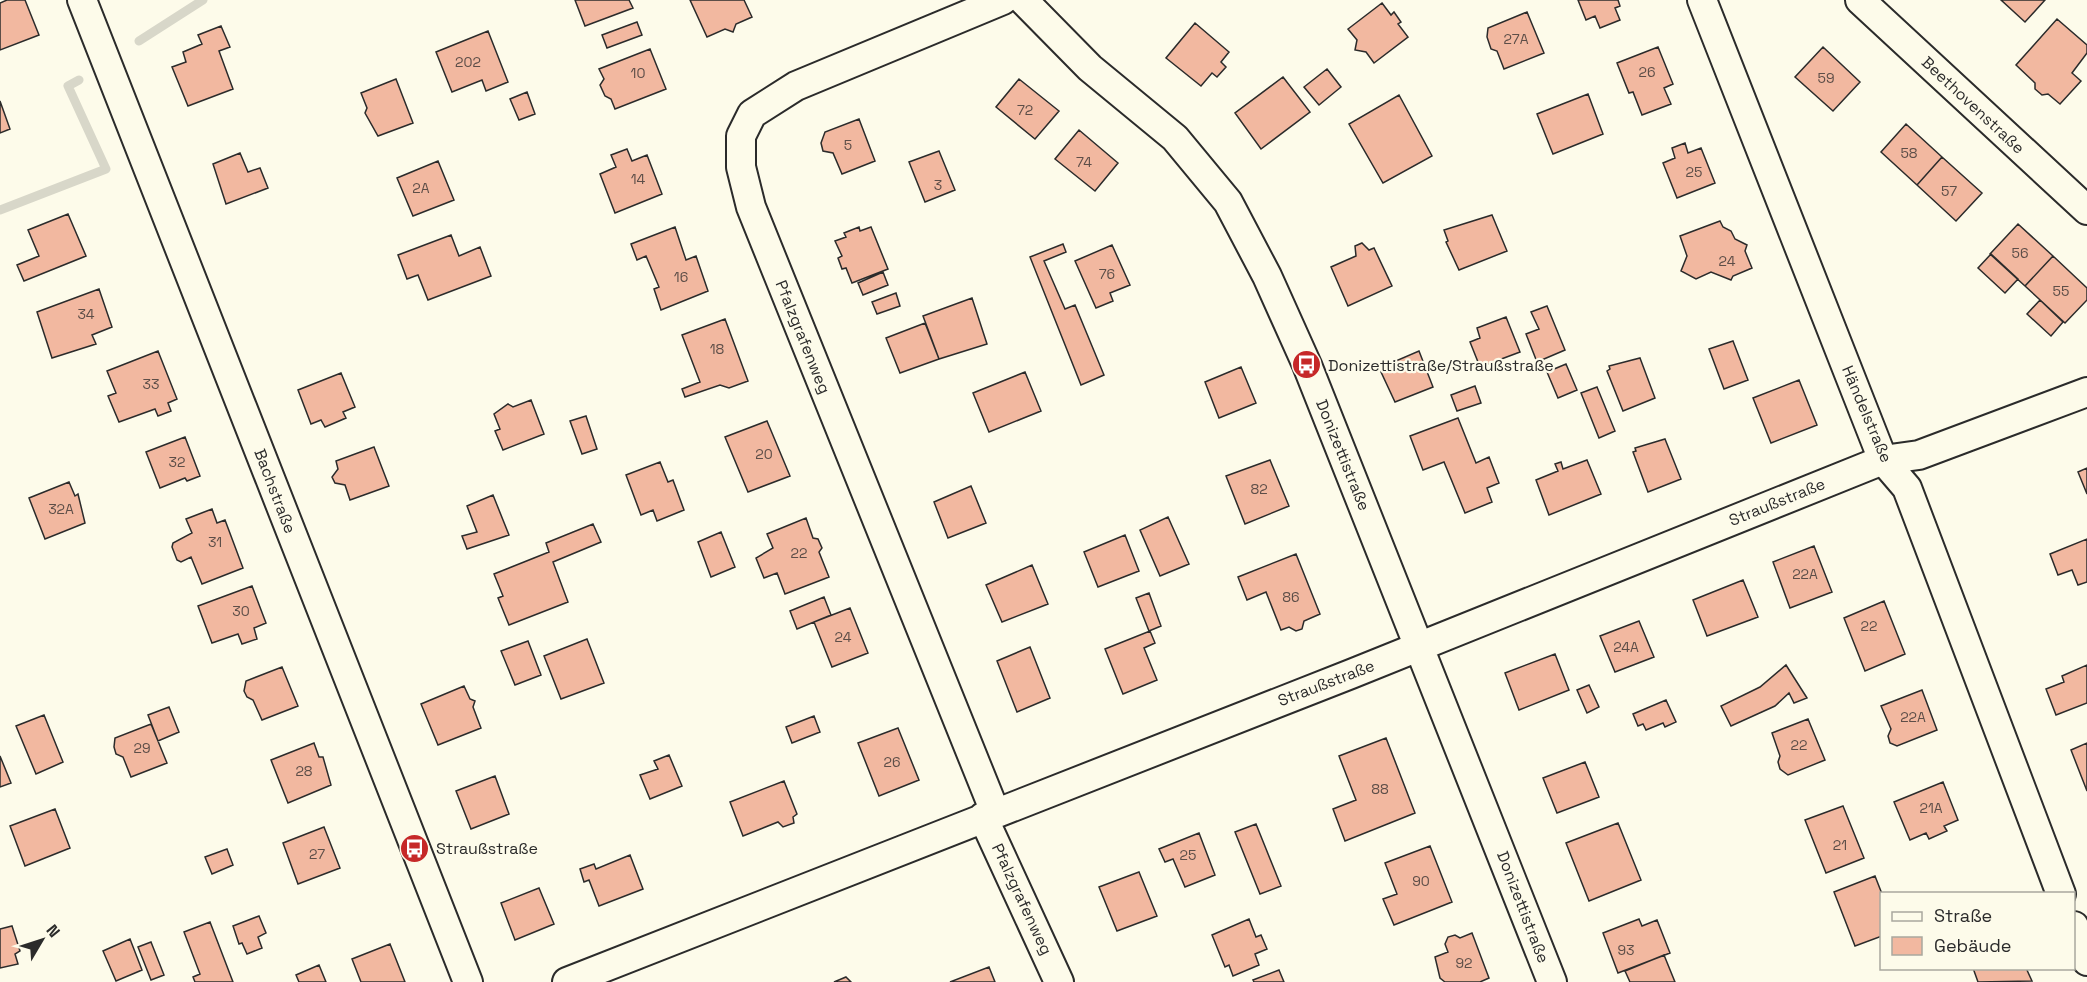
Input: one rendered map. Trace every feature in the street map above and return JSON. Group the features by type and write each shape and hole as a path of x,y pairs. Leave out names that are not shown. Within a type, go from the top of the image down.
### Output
{"street":[{"name":"Bachstraße","path":"82,0 468,982"},
{"name":"Pfalzgrafenweg","path":"1003,0 796,86 752,114 741,136 741,167 752,207 989,814 1059,982"},
{"name":"Donizettistraße","path":"1023,0 1090,68 1175,138 1228,202 1267,276 1307,365 1552,982"},
{"name":"Händelstraße","path":"1702,0 1883,460 1907,488 2060,892"},
{"name":"Beethovenstraße","path":"1860,0 2087,210"},
{"name":"Straußstraße","path":"567,982 1420,646 1883,460 1919,455 2087,392"},
{"path":"2075,931 2087,961"}],"building":[{"path":"7,0 25,0 39,35 0,50 0,3"},
{"path":"575,0 629,0 633,8 585,26"},
{"path":"690,0 744,0 752,17 736,24 733,32 725,29 707,37"},
{"path":"1578,0 1618,0 1620,6 1615,8 1620,20 1600,28 1595,16 1586,20"},
{"path":"2001,0 2045,0 2025,22"},
{"path":"1382,3 1391,15 1394,12 1401,22 1398,24 1408,37 1374,63 1366,52 1355,50 1357,40 1348,29"},
{"path":"1527,12 1544,53 1504,69 1497,51 1491,49 1487,37 1488,28"},
{"path":"2057,19 2087,45 2087,53 2072,73 2081,81 2060,104 2048,94 2042,95 2035,89 2035,83 2016,65"},
{"path":"637,22 642,35 607,48 602,35"},
{"path":"1195,23 1229,52 1221,62 1226,67 1217,77 1212,73 1201,86 1166,58"},
{"path":"221,26 230,47 219,51 233,89 188,106 172,67 186,62 183,52 202,44 198,35"},
{"path":"488,31 508,82 486,91 482,80 452,92 436,52"},
{"path":"1658,47 1673,84 1664,88 1671,104 1642,115 1633,92 1629,93 1617,63"},
{"path":"1823,47 1860,82 1833,111 1795,77"},
{"path":"650,49 666,89 615,109 611,99 605,96 600,85 604,79 599,69"},
{"path":"1327,69 1341,87 1319,105 1304,87"},
{"path":"1283,77 1310,112 1261,149 1235,113"},
{"path":"396,79 413,123 378,136 365,113 367,108 361,93"},
{"path":"1019,79 1059,111 1035,139 996,107"},
{"path":"527,92 535,114 519,120 510,99"},
{"path":"1588,94 1603,134 1553,154 1537,114"},
{"path":"1399,95 1432,156 1383,183 1349,124"},
{"path":"0,101 10,129 0,133"},
{"path":"859,119 875,161 842,174 833,153 823,151 821,143 825,132"},
{"path":"1906,124 1942,157 1917,185 1881,152"},
{"path":"1079,130 1118,163 1095,191 1055,159"},
{"path":"1685,143 1688,153 1701,148 1715,183 1677,198 1663,163 1675,158 1672,148"},
{"path":"627,149 632,161 647,155 662,194 615,213 600,174 616,167 611,155"},
{"path":"939,151 955,190 925,202 909,162"},
{"path":"240,153 248,172 260,168 268,188 226,204 213,164"},
{"path":"1942,157 1982,193 1956,221 1917,185"},
{"path":"438,161 454,200 413,216 397,178"},
{"path":"68,214 86,256 24,281 17,265 39,256 28,230"},
{"path":"1492,215 1507,251 1459,270 1446,242 1448,241 1444,230"},
{"path":"1720,221 1723,227 1731,231 1735,239 1747,245 1745,251 1752,268 1733,276 1731,280 1711,272 1696,279 1681,271 1687,256 1680,236"},
{"path":"2018,224 2053,256 2025,286 1990,254"},
{"path":"675,227 686,260 696,256 708,291 661,310 654,289 659,287 646,256 637,260 631,244"},
{"path":"859,227 860,231 871,227 888,269 852,283 846,268 842,269 838,258 842,256 835,241 846,237 844,233"},
{"path":"451,235 459,256 480,247 491,276 428,300 418,275 407,279 398,255"},
{"path":"1362,243 1369,250 1374,248 1392,286 1348,306 1331,267 1356,256 1355,246"},
{"path":"1063,244 1066,252 1044,261 1065,309 1075,305 1104,375 1081,385 1030,257"},
{"path":"1112,245 1130,285 1110,293 1113,301 1096,308 1075,261"},
{"path":"1991,254 2018,279 2005,293 1978,268"},
{"path":"2053,256 2087,288 2087,300 2065,323 2025,286"},
{"path":"883,272 888,285 863,295 858,283"},
{"path":"99,289 112,327 92,335 96,344 52,358 37,312"},
{"path":"896,293 900,306 877,314 872,302"},
{"path":"972,298 987,344 939,359 923,316"},
{"path":"2040,300 2063,322 2051,336 2027,314"},
{"path":"1547,306 1565,350 1537,362 1526,334 1539,329 1531,312"},
{"path":"1506,317 1520,352 1480,367 1470,342 1480,338 1477,328"},
{"path":"725,319 748,381 729,388 720,385 685,397 682,389 700,382 682,335"},
{"path":"925,323 939,359 900,373 886,338"},
{"path":"1733,341 1748,380 1724,389 1709,349"},
{"path":"158,351 177,399 168,403 171,411 158,416 155,409 119,422 108,396 116,393 107,371"},
{"path":"1419,351 1433,387 1395,402 1381,372 1384,366"},
{"path":"1640,358 1655,398 1623,411 1607,371 1610,369 1609,366"},
{"path":"1566,364 1577,390 1558,398 1547,372"},
{"path":"1241,367 1256,403 1219,418 1205,382"},
{"path":"1025,372 1041,411 989,432 973,393"},
{"path":"341,373 355,407 343,412 346,418 325,427 321,420 311,424 298,390"},
{"path":"1799,380 1817,425 1771,443 1753,398"},
{"path":"1475,386 1481,403 1457,411 1451,395"},
{"path":"1597,387 1615,431 1599,438 1581,393"},
{"path":"531,400 544,434 503,450 495,431 500,429 494,414 508,404 513,407"},
{"path":"586,416 597,449 582,454 570,421"},
{"path":"1458,418 1476,463 1489,457 1499,483 1487,488 1492,502 1465,513 1444,462 1423,470 1410,436"},
{"path":"767,421 790,476 748,492 725,437"},
{"path":"185,437 200,476 187,481 185,478 160,488 146,452"},
{"path":"1665,439 1681,479 1648,492 1633,452 1636,451 1635,448"},
{"path":"374,447 389,486 350,500 345,485 335,483 332,477 338,469 336,461"},
{"path":"1270,460 1289,506 1245,524 1226,476"},
{"path":"1587,460 1601,494 1549,515 1536,480 1558,471 1555,464 1561,462 1563,469"},
{"path":"660,462 668,482 673,480 684,510 657,521 653,510 641,515 626,475"},
{"path":"2087,468 2087,494 2078,472"},
{"path":"69,482 75,496 78,494 85,523 45,539 29,498"},
{"path":"971,486 986,523 948,538 934,502"},
{"path":"493,495 509,535 467,549 462,536 477,532 467,506"},
{"path":"212,509 217,523 225,520 243,568 202,584 191,557 181,562 177,560 172,547 173,543 192,533 186,519"},
{"path":"1168,517 1189,564 1160,576 1140,530"},
{"path":"806,518 813,538 818,539 822,548 819,552 829,577 785,594 777,573 764,578 756,558 773,548 767,534"},
{"path":"593,524 601,542 553,562 568,602 509,625 498,598 503,596 494,574 549,552 546,543"},
{"path":"721,532 735,567 711,577 698,542"},
{"path":"1125,535 1139,571 1098,587 1084,552"},
{"path":"2087,539 2087,582 2078,585 2072,570 2058,575 2050,554"},
{"path":"1814,546 1832,592 1790,608 1773,562"},
{"path":"1296,554 1320,614 1304,621 1302,629 1296,631 1289,627 1281,630 1266,592 1247,600 1238,577"},
{"path":"1032,565 1048,604 1002,622 986,585"},
{"path":"1743,580 1758,617 1707,636 1693,600"},
{"path":"252,586 266,623 254,628 257,639 242,644 238,634 212,643 198,606"},
{"path":"1149,593 1161,626 1149,631 1136,598"},
{"path":"824,597 831,615 797,629 790,611"},
{"path":"1884,601 1905,654 1865,671 1844,618"},
{"path":"850,608 868,653 832,667 814,622"},
{"path":"1639,621 1654,657 1615,672 1600,636"},
{"path":"1150,631 1155,643 1144,648 1157,680 1123,694 1105,649"},
{"path":"587,639 604,683 561,699 544,656"},
{"path":"528,641 541,675 515,685 501,651"},
{"path":"1030,647 1050,698 1017,712 997,661"},
{"path":"1555,654 1569,690 1519,710 1505,673"},
{"path":"1786,665 1807,698 1794,703 1789,693 1775,706 1731,726 1721,706 1760,687"},
{"path":"2087,665 2087,703 2056,715 2046,689 2064,682 2062,676"},
{"path":"282,667 298,706 262,720 253,700 247,697 244,691 246,681"},
{"path":"1589,685 1599,707 1587,713 1577,690"},
{"path":"464,686 470,699 475,701 473,707 481,728 438,745 421,704"},
{"path":"1922,690 1937,730 1897,746 1890,743 1888,736 1891,729 1881,706"},
{"path":"1666,700 1676,722 1665,727 1663,723 1646,730 1643,724 1638,726 1633,714"},
{"path":"169,707 179,732 158,741 148,715"},
{"path":"44,715 63,762 36,774 16,726"},
{"path":"814,716 820,732 792,743 786,727"},
{"path":"1808,719 1825,760 1788,775 1780,769 1778,762 1780,756 1772,733"},
{"path":"151,724 167,763 131,777 123,757 116,754 115,738"},
{"path":"898,728 919,780 879,796 858,743"},
{"path":"1386,738 1415,813 1345,841 1333,809 1356,800 1339,756"},
{"path":"314,743 319,757 323,757 331,785 288,803 271,760"},
{"path":"2087,743 2087,791 2071,750"},
{"path":"669,755 682,786 650,799 640,775 658,769 654,761"},
{"path":"0,756 11,783 0,787"},
{"path":"1585,762 1599,797 1557,813 1543,778"},
{"path":"495,776 509,814 471,829 456,791"},
{"path":"784,781 797,814 793,817 794,823 783,827 778,822 743,836 730,802"},
{"path":"1943,782 1958,820 1944,826 1947,831 1929,839 1926,833 1910,840 1894,802"},
{"path":"1843,806 1864,858 1826,873 1805,820"},
{"path":"55,809 70,848 25,866 10,826"},
{"path":"1618,823 1641,880 1589,901 1566,843"},
{"path":"1256,824 1281,886 1260,894 1235,832"},
{"path":"324,827 340,868 298,884 283,843"},
{"path":"1199,833 1215,875 1185,887 1173,859 1165,862 1159,849"},
{"path":"1430,846 1452,902 1394,925 1383,899 1397,894 1385,863"},
{"path":"227,849 233,865 212,874 205,857"},
{"path":"630,855 643,889 599,906 589,880 584,882 580,869 594,864 596,869"},
{"path":"1139,872 1157,916 1117,931 1099,887"},
{"path":"1875,876 1881,892 1880,937 1855,946 1834,892"},
{"path":"539,888 554,924 515,940 501,903"},
{"path":"259,916 266,933 258,937 262,948 247,954 242,943 239,944 233,926"},
{"path":"1249,919 1256,937 1261,935 1267,949 1255,954 1259,965 1233,976 1229,965 1225,967 1212,935"},
{"path":"1639,919 1642,926 1657,920 1670,953 1618,973 1603,933"},
{"path":"210,922 233,982 195,982 193,977 200,974 184,932"},
{"path":"12,926 20,951 15,954 18,964 0,968 0,929"},
{"path":"1472,933 1489,978 1480,982 1445,982 1440,978 1435,957 1448,952 1445,944 1448,937 1455,935 1460,938"},
{"path":"130,939 142,970 116,981 103,951"},
{"path":"151,942 164,975 151,980 138,947"},
{"path":"390,944 405,982 361,982 352,959"},
{"path":"1664,955 1675,982 1630,982 1625,971"},
{"path":"319,965 326,982 299,982 296,975"},
{"path":"989,967 995,982 950,982"},
{"path":"1279,970 1284,982 1254,982 1253,980"},
{"path":"1974,970 2027,970 2032,981 1978,982"},
{"path":"846,977 851,982 834,982"}],"waterway":[{"path":"139,41 203,0"},
{"path":"0,210 106,169 68,86 79,80"}],"place":[{"name":"Donizettistraße/Straußstraße","path":"1307,365"},
{"name":"Straußstraße","path":"415,848"}]}
